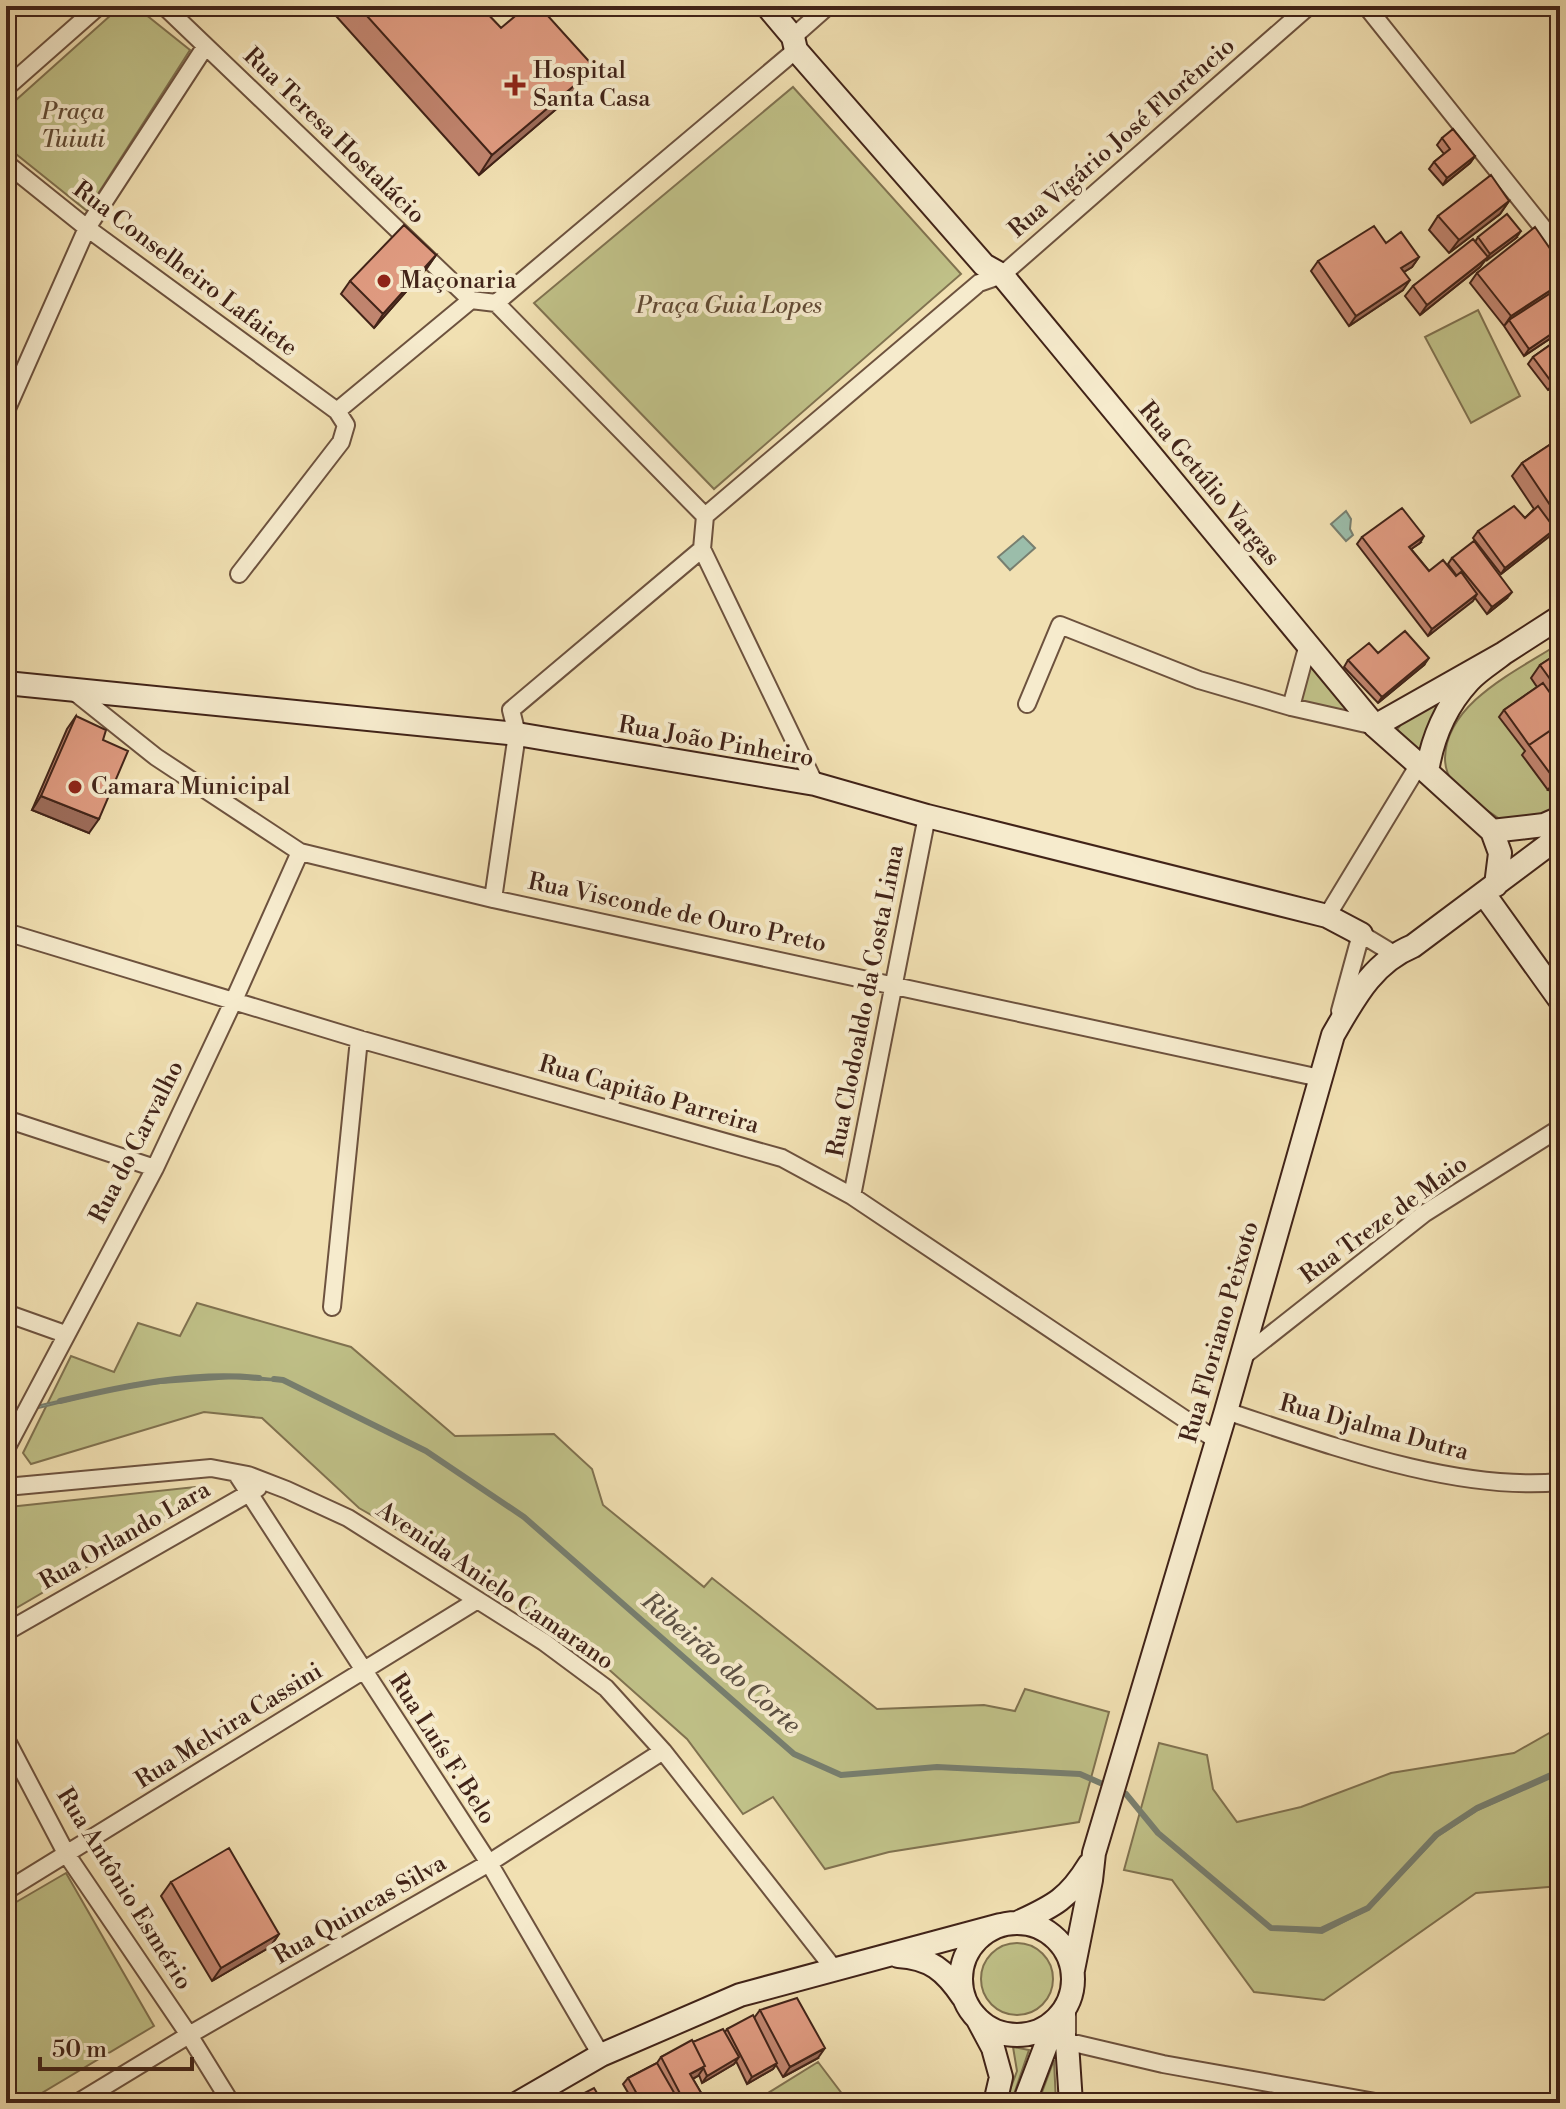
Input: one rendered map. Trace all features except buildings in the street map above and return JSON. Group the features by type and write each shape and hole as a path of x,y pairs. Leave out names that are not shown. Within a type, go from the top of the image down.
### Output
{"main road":[{"path":"767,6 988,274"},
{"name":"Rua Getúlio Vargas","path":"988,274 1308,644 1375,726 1492,831"},
{"path":"1375,726 1504,653 1560,617"},
{"path":"1423,769 1441,724 1469,681 1504,653"},
{"name":"Rua João Pinheiro","path":"6,683 517,734 815,784 927,816 1327,916 1359,945"},
{"path":"1560,818 1544,825 1492,831 1500,853 1490,890 1560,1000"},
{"name":"Rua Floriano Peixoto","path":"1073,1970 1093,1857 1226,1411 1333,1035 1361,986 1386,961 1413,946 1560,836"},
{"name":"Rua Floriano Peixoto","path":"1010,1924 1055,1904 1074,1889 1093,1857"},
{"path":"1010,1924 983,1934 970,1948 962,1966 961,1985 971,2010 990,2028 1007,2034 1024,2034 1059,2026"},
{"path":"518,2103 601,2055 740,1995 1010,1924 1038,1926 1055,1936 1067,1952 1073,1970 1072,1988 1059,2026 1024,2103"},
{"path":"892,1956 919,1958 952,1981 993,2048 1001,2077 995,2103"},
{"path":"1059,2026 1071,2103"}],"street":[{"path":"6,88 99,6"},
{"name":"Rua Teresa Hostalácio","path":"164,6 471,300"},
{"path":"496,303 795,43 828,6"},
{"name":"Rua Vigário José Florêncio","path":"988,274 1309,6"},
{"path":"1366,6 1558,241"},
{"path":"6,411 87,228 205,47"},
{"name":"Rua Conselheiro Lafaiete","path":"6,163 87,228 337,411"},
{"path":"815,784 702,549 705,516 988,274"},
{"path":"239,574 341,442 346,425 337,411 471,300 496,303 705,516"},
{"path":"493,899 517,734 511,710 702,549"},
{"path":"1027,704 1060,625 1199,680 1291,707 1375,726"},
{"path":"1291,707 1308,644"},
{"name":"Rua Visconde de Ouro Preto","path":"71,689 156,757 300,852 493,899 1320,1078"},
{"path":"1327,916 1423,769"},
{"name":"Rua Clodoaldo da Costa Lima","path":"852,1196 927,816"},
{"name":"Rua do Carvalho","path":"6,1449 155,1168 300,852"},
{"name":"Rua Capitão Parreira","path":"6,932 359,1039 782,1158 852,1196 1216,1440"},
{"path":"1333,1035 1359,945"},
{"name":"Rua João Pinheiro","path":"1359,945 1386,961"},
{"path":"332,1307 359,1039"},
{"path":"6,1119 155,1168"},
{"name":"Rua Treze de Maio","path":"1241,1358 1425,1213 1560,1128"},
{"path":"6,1313 65,1334"},
{"name":"Rua Djalma Dutra","path":"1226,1411 1333,1446 1454,1476 1527,1485 1560,1482"},
{"name":"Avenida Anielo Camarano","path":"6,1487 211,1468 269,1483 348,1518 544,1642 606,1688 663,1751 835,1970"},
{"name":"Rua Luís F. Belo","path":"236,1473 489,1863 601,2055"},
{"name":"Rua Orlando Lara","path":"6,1632 269,1483"},
{"name":"Rua Melvira Cassini","path":"6,1891 476,1601"},
{"name":"Rua Antônio Esmério","path":"6,1739 67,1855 189,2035 231,2103"},
{"name":"Rua Quincas Silva","path":"77,2103 489,1863 663,1751"},
{"path":"1059,2026 1163,2064 1381,2103"}],"green space":[{"name":"Praça Tuiuti","path":"121,6 135,6 190,50 87,211 6,146 6,109"},
{"name":"Praça Guia Lopes","path":"793,87 961,274 714,489 534,303"},
{"path":"1478,310 1520,396 1471,423 1425,337"},
{"path":"1560,643 1560,811 1553,816 1501,820 1469,797 1450,778 1445,761 1449,738 1471,704 1506,676"},
{"path":"1311,661 1347,702 1343,713 1298,701"},
{"path":"1451,693 1428,729 1424,754 1397,730 1404,720"},
{"path":"197,1303 351,1347 455,1436 554,1434 592,1469 603,1505 704,1587 712,1578 877,1709 984,1705 1015,1711 1025,1689 1109,1712 1079,1822 889,1852 825,1869 773,1797 743,1814 687,1739 596,1658 498,1588 359,1508 262,1418 204,1412 31,1464 23,1453 71,1356 114,1372 138,1323 180,1336"},
{"path":"195,1487 201,1500 6,1614 6,1510 9,1507"},
{"path":"1560,1727 1560,1886 1476,1893 1324,2000 1254,1992 1172,1880 1124,1870 1159,1743 1207,1755 1213,1789 1237,1822 1301,1807 1391,1773 1514,1753"},
{"path":"66,1873 154,2026 25,2103 6,2103 6,1908"},
{"path":"1017,1943 1037,1949 1047,1959 1053,1979 1047,1999 1037,2009 1017,2015 997,2009 987,1999 981,1979 987,1959 997,1949"},
{"path":"1013,2047 1029,2050 1011,2103 1005,2103 1017,2071"},
{"path":"1054,2060 1056,2103 1038,2103"},
{"path":"818,2062 849,2103 752,2103"}],"shaded area":[{"path":"1346,511 1351,519 1353,535 1346,541 1331,524"},
{"path":"1023,536 1035,548 1010,570 998,557"},
{"path":"233,1375 283,1380 426,1451 524,1517 425,1452 283,1381 233,1378 132,1385 6,1416 6,1413 132,1384"},
{"path":"524,1517 794,1754 841,1775 793,1755"},
{"path":"937,1767 1080,1774 1127,1795 1080,1775"},
{"path":"1560,1771 1560,1774 1478,1810 1438,1836 1369,1909 1322,1933 1271,1929 1157,1834 1127,1795 1158,1833 1271,1928 1321,1930 1368,1908 1436,1835 1477,1808"}],"waterway":[{"name":"Ribeirão do Corte","path":"60,1401 183,1378 259,1378"},
{"name":"Ribeirão do Corte","path":"274,1379 283,1380 426,1451 524,1517 794,1754 841,1775 937,1767 1080,1774 1105,1785"},
{"name":"Ribeirão do Corte","path":"6,1413 22,1410"},
{"name":"Ribeirão do Corte","path":"1126,1794 1158,1833 1271,1928 1321,1930 1368,1908 1436,1835 1477,1808 1560,1771"}],"place":[{"name":"Hospital Santa Casa","path":"515,85"},
{"name":"Maçonaria","path":"384,281"},
{"name":"Camara Municipal","path":"75,787"}]}
